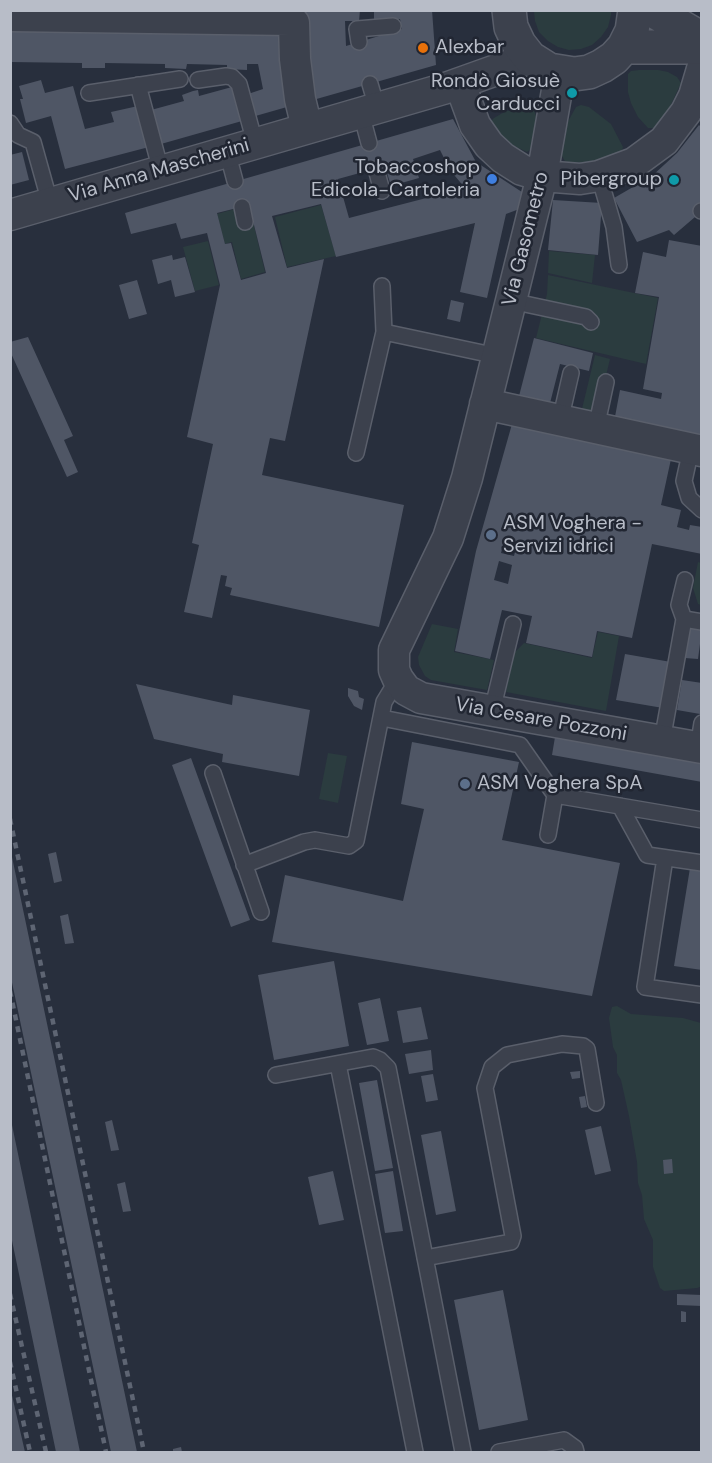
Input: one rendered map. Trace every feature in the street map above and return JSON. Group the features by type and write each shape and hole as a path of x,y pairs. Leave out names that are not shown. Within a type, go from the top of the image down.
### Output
{"street":[{"path":"509,10 511,27 519,44 530,58 549,70 560,73 589,72 614,58 624,47 632,31 634,10"},
{"path":"652,10 702,39"},
{"path":"10,16 291,20 294,23 295,59 300,99 308,128"},
{"path":"624,47 702,47"},
{"name":"Via Anna Mascherini","path":"10,215 308,128 369,101 459,84 530,58"},
{"path":"459,84 475,125 489,145 503,159 522,170 542,176 580,179 599,176 655,158 664,141 693,115 694,96 702,69"},
{"name":"Via Gasometro","path":"396,674 394,650 448,538 467,478 542,176 560,73"},
{"path":"486,404 696,450"},
{"name":"Via Cesare Pozzoni","path":"396,674 406,690 421,698 662,741 700,740"}],"lane":[{"path":"359,42 357,29 393,26"},
{"path":"198,80 226,76 232,77 239,84 241,147 235,182"},
{"path":"90,93 180,79"},
{"path":"138,85 160,171"},
{"path":"369,101 369,143"},
{"path":"10,123 18,135 33,142 50,203"},
{"path":"376,169 382,191"},
{"path":"599,176 614,227 619,265"},
{"path":"356,453 384,332 382,286"},
{"path":"511,301 586,317 591,322"},
{"path":"384,332 497,356"},
{"path":"560,421 571,373"},
{"path":"596,428 606,382"},
{"path":"696,450 684,481 688,498 702,510"},
{"path":"662,741 684,619 679,605 685,579"},
{"path":"684,619 702,622"},
{"path":"492,711 513,624"},
{"path":"244,865 304,842 315,840 349,846 356,841 384,702 396,674"},
{"path":"382,718 520,745 555,795 548,835"},
{"path":"213,773 261,912"},
{"path":"555,795 702,820"},
{"path":"620,806 647,855 702,863"},
{"path":"665,858 645,987 702,995"},
{"path":"425,1258 511,1242 513,1236 485,1088 492,1067 507,1055 562,1044 583,1046 587,1049 596,1103"},
{"path":"276,1074 373,1058 380,1060 388,1068 463,1452"},
{"path":"338,1064 415,1452"},
{"path":"499,1452 564,1440 575,1448 576,1452"}],"shaded area":[{"path":"534,11 611,11 611,15 608,27 592,45 569,50 548,41 539,32"},
{"path":"639,70 668,72 677,77 681,83 668,111 655,128 648,128 638,117 631,103 628,92 628,74"},
{"path":"581,105 589,107 611,124 623,147 621,153 590,162 566,163 562,156 562,144 566,125 576,107"},
{"path":"534,110 536,116 534,140 531,149 527,152 505,140 492,130 489,123 506,111"},
{"path":"249,205 265,272 241,279 232,242 225,244 217,214"},
{"path":"321,205 336,256 287,267 275,217"},
{"path":"208,241 219,285 195,291 183,247"},
{"path":"549,251 595,255 592,283 548,273"},
{"path":"548,275 658,298 646,364 536,338 547,294"},
{"path":"595,355 610,359 596,417 581,413"},
{"path":"698,562 701,563 701,605 698,604 693,588"},
{"path":"432,624 458,629 454,652 494,660 487,690 431,680 425,676 419,665 418,657"},
{"path":"598,632 619,636 606,711 506,692 513,654 524,643 592,658"},
{"path":"328,753 347,756 338,803 319,799"},
{"path":"617,1006 631,1014 683,1018 701,1023 702,1286 697,1288 664,1291 660,1288 653,1267 653,1240 644,1219 629,1116 621,1080 617,1073 617,1055 613,1047 609,1018 612,1007"}],"building":[{"path":"304,10 360,10 359,21 345,21 346,46 402,29 400,19 374,19 374,10 432,10 436,65 313,100 305,62"},
{"path":"10,20 281,25 287,107 252,117 248,94 263,89 258,64 247,64 247,70 227,69 227,65 187,64 186,69 165,68 165,64 105,63 105,68 82,68 82,63 10,62"},
{"path":"41,80 45,93 73,86 85,129 114,122 111,112 138,106 149,147 65,169 51,116 26,123 19,86"},
{"path":"232,87 242,121 161,144 151,110 184,101 182,95 193,91 198,90 199,96"},
{"path":"453,119 476,162 525,194 522,208 506,214 487,298 460,292 475,223 336,257 321,204 272,216 287,268 324,259 285,441 270,438 262,475 404,505 379,627 230,595 232,588 225,586 227,576 221,575 212,618 184,612 199,545 192,543 213,444 187,437 220,285 207,233 181,239 176,223 131,234 125,213","holes":["440,150 450,170 465,188 349,218 338,179 385,166 391,186 419,178 413,159","249,205 266,273 241,280 231,243 225,244 217,213"]},
{"name":"Pibergroup","path":"699,125 702,128 702,211 674,235 669,230 637,242 614,198 652,176 677,153"},
{"path":"22,152 29,180 10,185 10,155"},
{"path":"553,200 602,203 598,255 548,250"},
{"path":"669,240 702,246 702,440 614,422 620,390 661,399 662,393 643,389 659,297 635,293 643,252 666,257"},
{"path":"172,255 173,260 185,257 195,292 175,297 171,280 158,284 152,260"},
{"path":"137,280 147,314 129,319 119,285"},
{"path":"451,300 464,303 460,322 447,319"},
{"path":"28,337 73,436 64,440 78,472 67,477 10,351 10,342"},
{"path":"534,338 593,353 589,371 560,364 549,407 518,400"},
{"path":"512,424 671,459 661,505 681,510 677,527 689,530 690,525 702,527 702,554 652,544 632,638 597,631 592,657 526,643 532,616 502,610 490,659 455,651 476,551","holes":["504,541 517,544 514,556 501,553","499,561 512,565 508,584 494,580"]},
{"path":"689,627 702,629 698,659 685,658"},
{"path":"625,654 671,662 663,708 616,700"},
{"path":"682,680 702,683 700,714 677,710"},
{"path":"136,684 232,705 233,695 310,710 299,776 222,762 223,754 154,739"},
{"path":"348,688 358,691 359,697 364,699 362,710 354,706 348,696"},
{"path":"556,731 702,757 702,782 552,755"},
{"path":"412,742 519,762 502,840 620,863 592,996 272,942 285,875 403,901 424,809 401,804"},
{"path":"191,758 250,920 231,927 172,765"},
{"path":"56,852 62,881 54,883 48,854"},
{"path":"10,857 12,857 137,1452 111,1452 10,973"},
{"path":"690,868 702,870 702,970 674,966"},
{"path":"68,914 74,943 65,944 60,916"},
{"path":"334,961 349,1046 274,1060 258,975"},
{"path":"380,998 389,1041 367,1045 358,1003"},
{"path":"421,1007 428,1039 403,1043 397,1011"},
{"path":"431,1050 433,1070 409,1074 405,1054"},
{"path":"580,1071 580,1078 572,1079 570,1072"},
{"path":"433,1074 438,1100 426,1102 421,1076"},
{"path":"377,1080 393,1168 375,1171 359,1083"},
{"path":"585,1096 587,1107 581,1108 579,1097"},
{"path":"112,1120 119,1150 111,1151 105,1122"},
{"path":"12,1125 80,1452 56,1452 10,1231"},
{"path":"601,1126 611,1171 595,1175 585,1130"},
{"path":"441,1131 456,1211 436,1215 421,1135"},
{"path":"672,1159 673,1173 664,1174 663,1160"},
{"path":"333,1171 344,1220 319,1225 308,1177"},
{"path":"393,1171 403,1231 385,1233 375,1174"},
{"path":"125,1182 131,1211 123,1212 117,1184"},
{"path":"503,1290 528,1420 479,1430 454,1300"},
{"path":"677,1294 702,1295 702,1306 677,1305"},
{"path":"681,1311 686,1312 686,1322 681,1322"},
{"path":"11,1391 25,1452 10,1452"},
{"path":"181,1447 182,1452 173,1452 173,1449"}],"railway":[{"path":"10,819 144,1452"},
{"path":"10,991 106,1452"},
{"path":"10,1294 46,1452"},
{"path":"10,1362 30,1452"}],"place":[{"name":"Alexbar","path":"423,48"},
{"name":"Rondò Giosuè Carducci","path":"572,93"},
{"name":"Tobaccoshop Edicola-Cartoleria","path":"492,179"},
{"name":"Pibergroup","path":"674,180"},
{"name":"ASM Voghera - Servizi idrici","path":"491,535"},
{"name":"ASM Voghera SpA","path":"465,784"}]}
